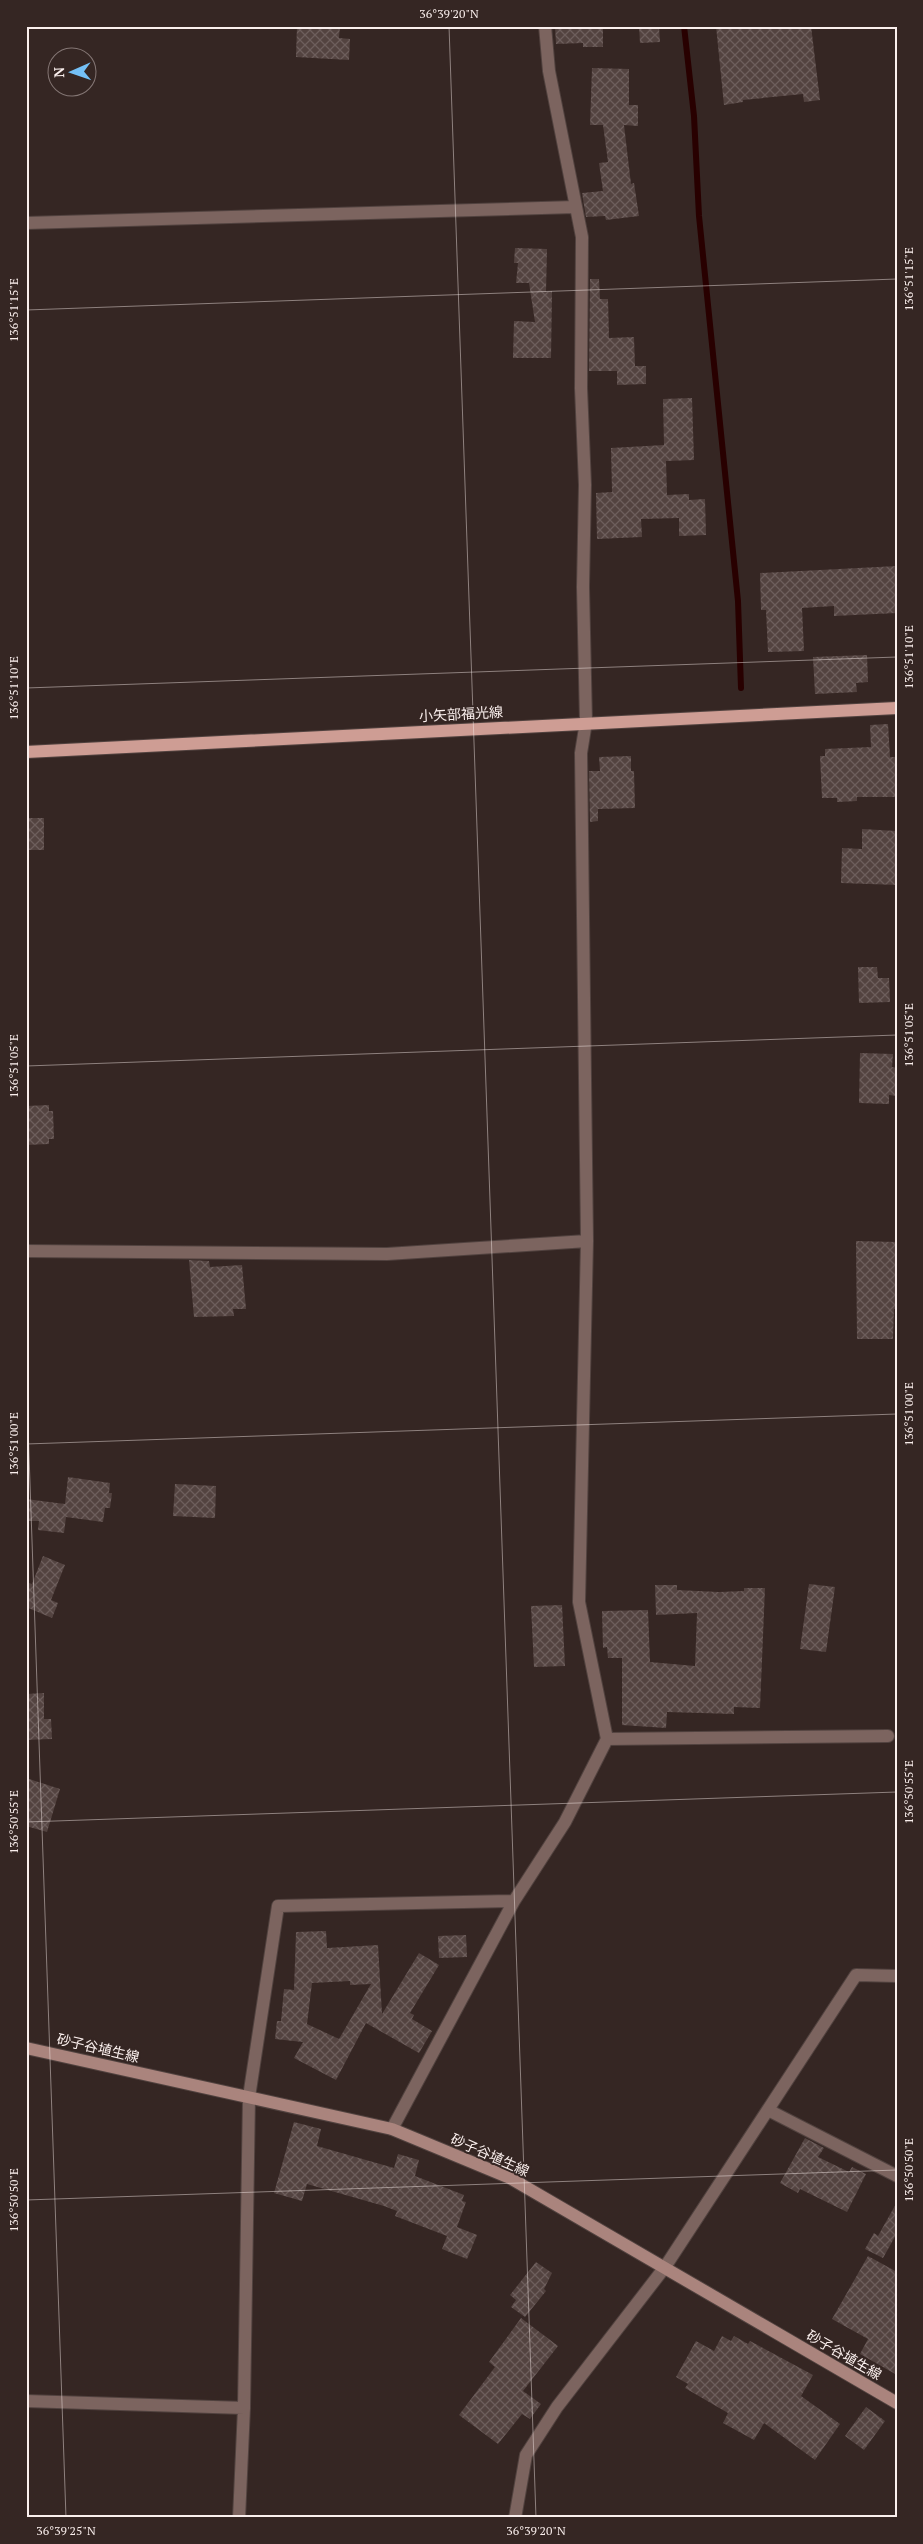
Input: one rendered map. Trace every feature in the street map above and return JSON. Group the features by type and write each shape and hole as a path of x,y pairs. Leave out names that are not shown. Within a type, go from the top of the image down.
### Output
{"main road":[{"name":"小矢部福光線","path":"26,752 586,722 897,708"},
{"name":"砂子谷埴生線","path":"26,2048 392,2129 510,2178 897,2403"}],"street":[{"path":"392,2129 514,1901 565,1822 607,1739 579,1602 586,1241 581,753 586,722 583,587 585,485 581,388 582,237 549,71 545,26"},
{"path":"26,223 575,207"},
{"path":"26,1251 387,1254 586,1241"},
{"path":"607,1739 888,1736"},
{"path":"239,2518 244,2408 249,2097 278,1906 514,1901"},
{"path":"514,2518 526,2455 557,2407 665,2267 856,1975 897,1976"},
{"path":"768,2110 897,2176"},
{"path":"26,2401 244,2408"}],"building":[{"path":"297,26 340,26 339,38 350,39 349,60 296,57"},
{"path":"555,26 603,26 603,47 583,47 583,43 556,44"},
{"path":"639,26 659,26 660,42 640,43"},
{"path":"716,26 811,26 820,100 804,102 803,94 743,100 743,102 724,105"},
{"path":"592,68 629,69 629,105 638,105 638,126 624,125 631,184 634,183 639,216 606,220 605,216 586,217 582,193 603,191 599,163 608,162 603,125 590,125"},
{"path":"515,248 547,249 546,292 552,291 551,358 513,358 514,321 535,322 529,283 516,283 518,263 514,263"},
{"path":"590,279 599,279 600,299 608,299 609,338 634,337 635,366 646,366 646,384 617,385 617,371 589,371"},
{"path":"692,398 694,460 666,461 667,495 689,494 689,500 705,499 706,535 679,536 679,518 641,519 642,537 597,539 596,493 612,492 611,448 664,445 663,399"},
{"path":"897,566 897,613 834,616 834,606 802,608 804,651 768,652 766,610 761,610 760,573"},
{"path":"867,655 868,682 856,683 857,692 815,694 813,657"},
{"path":"888,724 890,757 897,757 897,797 857,797 857,801 837,802 837,798 822,798 820,756 825,756 825,749 871,747 870,725"},
{"path":"631,756 631,771 634,771 635,808 598,809 598,821 590,822 589,771 600,771 599,757"},
{"path":"26,818 44,818 44,850 26,850"},
{"path":"862,829 897,831 897,885 841,883 842,848 862,849"},
{"path":"858,967 877,967 878,978 889,978 890,1002 859,1003"},
{"path":"860,1053 893,1054 892,1067 897,1068 897,1096 889,1095 889,1104 859,1103"},
{"path":"49,1105 49,1111 53,1111 54,1139 49,1139 49,1144 26,1145 26,1106"},
{"path":"856,1241 897,1242 897,1309 894,1309 893,1339 857,1339"},
{"path":"189,1260 209,1261 210,1267 242,1265 246,1309 233,1309 234,1316 194,1317"},
{"path":"68,1477 110,1483 109,1493 112,1493 110,1508 105,1508 103,1522 66,1517 64,1533 38,1530 39,1521 26,1521 26,1499 65,1504"},
{"path":"175,1484 216,1486 215,1518 173,1516"},
{"path":"43,1556 65,1565 51,1600 58,1603 52,1618 26,1607 26,1582 32,1584"},
{"path":"809,1584 835,1587 826,1652 800,1649"},
{"path":"655,1585 677,1585 677,1590 719,1592 744,1591 744,1588 765,1588 760,1708 734,1707 734,1714 667,1712 666,1728 622,1725 622,1658 608,1658 607,1647 603,1648 602,1611 648,1610 650,1662 695,1666 697,1613 656,1615"},
{"path":"562,1605 565,1666 534,1667 531,1606"},
{"path":"44,1693 44,1719 51,1719 52,1739 26,1740 26,1694"},
{"path":"26,1778 60,1789 47,1832 26,1826"},
{"path":"326,1931 327,1948 378,1945 382,2014 419,1953 439,1965 410,2013 414,2015 412,2019 432,2031 419,2053 366,2023 336,2080 294,2058 303,2042 275,2039 277,2021 281,2021 284,1989 294,1990 296,1932","holes":["350,1981 350,1985 371,1984 339,2039 307,2024 312,1983"]},
{"path":"466,1935 467,1957 439,1958 438,1936"},
{"path":"294,2122 321,2129 317,2146 394,2168 398,2154 419,2160 415,2176 464,2195 462,2201 466,2202 457,2227 477,2235 467,2259 442,2249 447,2236 395,2216 397,2211 384,2206 307,2184 302,2201 274,2193"},
{"path":"805,2138 824,2148 818,2157 849,2172 852,2167 866,2174 847,2212 800,2189 798,2193 780,2183"},
{"path":"897,2202 897,2233 883,2258 865,2249 874,2233 878,2236"},
{"path":"868,2256 897,2272 897,2375 860,2354 868,2339 832,2319"},
{"path":"536,2262 552,2273 544,2289 546,2291 525,2317 511,2307 516,2300 510,2295"},
{"path":"521,2318 558,2346 523,2391 541,2404 530,2419 522,2414 498,2444 459,2415 495,2367 489,2362"},
{"path":"722,2336 731,2341 734,2336 748,2344 750,2341 813,2375 801,2396 840,2424 815,2460 764,2423 754,2440 723,2423 728,2413 685,2388 688,2384 676,2377 696,2341 714,2351"},
{"path":"866,2407 885,2421 864,2450 845,2436"}],"waterway":[{"path":"684,26 694,116 699,216 738,601 741,688"}]}
